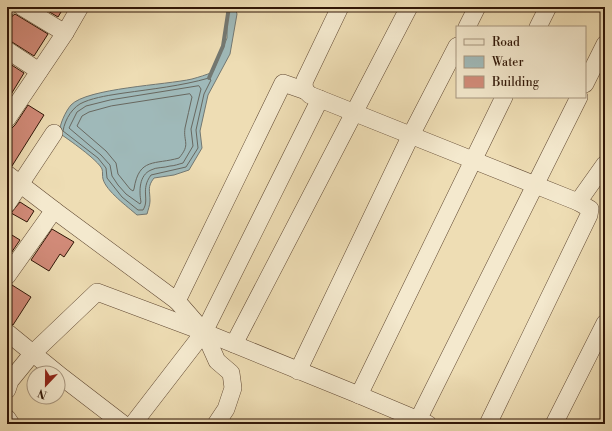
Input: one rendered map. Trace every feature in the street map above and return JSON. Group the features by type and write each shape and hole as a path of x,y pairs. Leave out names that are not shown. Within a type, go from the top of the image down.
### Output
{"street":[{"path":"22,7 65,33"},
{"path":"7,119 65,33 80,7"},
{"path":"313,95 304,85 305,80 340,7"},
{"path":"234,344 410,7"},
{"path":"468,26 478,7"},
{"path":"538,26 548,7"},
{"path":"586,82 605,44"},
{"path":"298,371 411,135 456,48"},
{"path":"7,50 39,71"},
{"path":"177,302 283,83 591,209"},
{"path":"133,424 204,332 313,95"},
{"path":"359,395 504,98"},
{"path":"7,390 10,381 32,354 97,292 204,332 423,422 535,185 578,98"},
{"path":"7,204 54,133"},
{"path":"488,424 589,215 605,164"},
{"path":"7,174 177,302 204,332 217,361 231,373 233,388 226,409 216,424"},
{"path":"7,276 54,210"},
{"path":"554,424 605,323"},
{"path":"7,334 8,333 46,365"},
{"path":"66,381 123,424"},
{"path":"7,418 11,424"}],"water":[{"path":"227,7 235,7 237,14 230,54 208,95 200,131 202,148 189,170 174,175 154,178 149,189 150,203 147,214 137,215 108,189 103,179 102,169 95,160 59,133 63,118 71,105 80,99 93,95 109,91 192,79 213,72 227,38"}],"building":[{"path":"41,7 64,7 58,17"},
{"path":"15,14 48,34 34,56 7,40 7,22"},
{"path":"7,62 24,73 7,101"},
{"path":"28,105 44,115 12,166 7,164 7,129 12,128 15,125"},
{"path":"20,202 34,211 27,222 11,213"},
{"path":"52,229 74,242 64,257 60,254 49,271 31,260"},
{"path":"7,232 20,240 7,259"},
{"path":"12,285 31,297 13,325 7,323 7,294"}],"waterway":[{"path":"209,78 223,46 229,7"}]}
